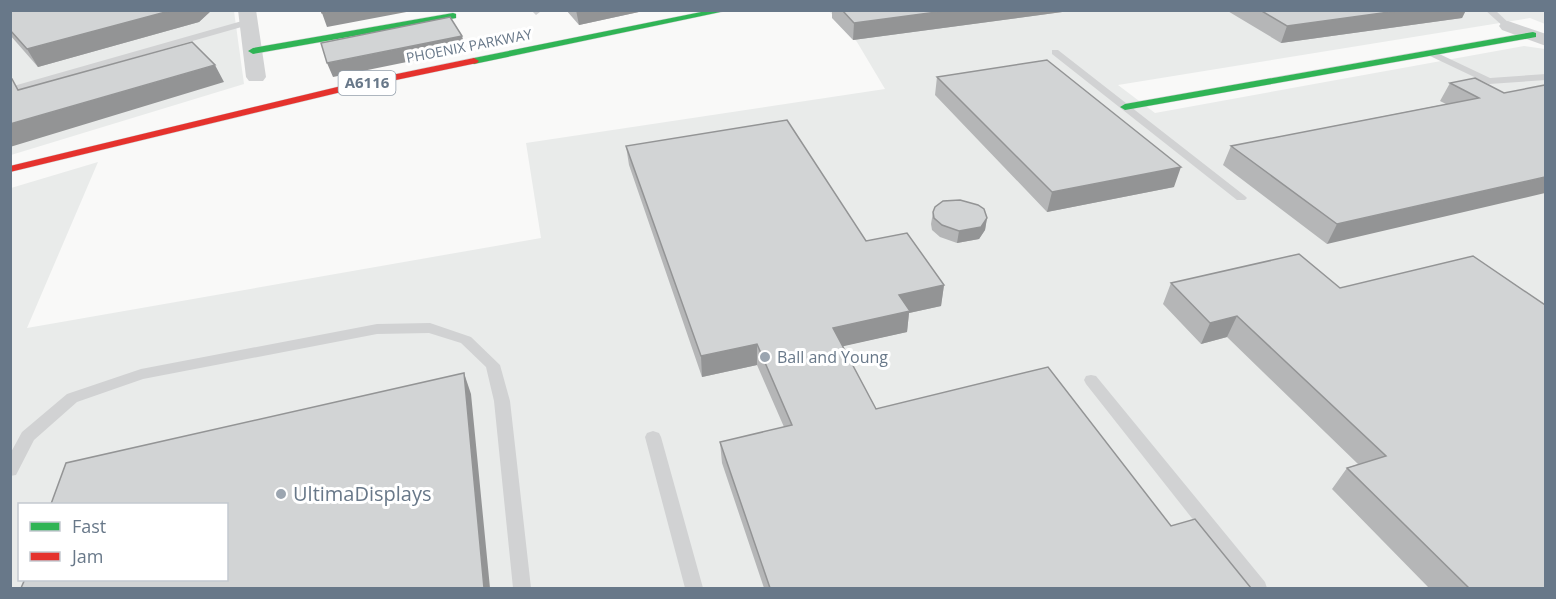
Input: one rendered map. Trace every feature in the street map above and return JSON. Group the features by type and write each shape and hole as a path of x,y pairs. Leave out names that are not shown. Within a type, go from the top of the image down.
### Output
{"street":[{"name":"PHOENIX PARKWAY","path":"10,169 358,85 726,10"},
{"path":"248,16 256,77"},
{"path":"253,51 453,16"},
{"path":"1508,26 1539,38"},
{"path":"1125,107 1539,38"}],"lane":[{"path":"1489,10 1508,26"},
{"path":"10,90 248,16"},
{"path":"1055,51 1241,198"},
{"path":"1433,54 1489,81 1545,77"},
{"path":"10,470 28,436 72,398 131,378 377,330 430,328 466,340 493,365 502,401 522,588"},
{"path":"1091,380 1258,588"},
{"path":"653,436 694,588"}],"shaded area":[{"path":"11,11 234,11 244,84 11,155"},
{"path":"829,11 1545,11 1545,24 1530,18 1118,85 1155,113 1524,46 1545,49 1545,588 11,588 11,188 98,162 27,328 541,238 526,143 885,89 857,42"}],"building":[{"path":"10,10 173,10 27,49 10,30"},
{"path":"321,10 337,10 322,13"},
{"path":"842,10 952,10 854,23"},
{"path":"1260,10 1404,10 1287,26"},
{"path":"450,17 462,36 327,63 321,43"},
{"path":"192,42 215,65 10,124 10,80 12,79 18,90"},
{"path":"1047,60 1181,167 1052,192 937,77"},
{"path":"1475,78 1504,93 1545,85 1545,177 1337,224 1231,146 1479,98 1450,83"},
{"name":"Ball and Young","path":"787,120 866,241 907,233 944,285 899,295 910,311 833,328 876,409 1048,367 1171,526 1195,519 1251,588 770,588 720,442 792,425 757,344 701,356 626,146"},
{"path":"960,200 984,209 987,218 981,227 959,231 942,225 934,218 935,207 943,201"},
{"path":"1299,254 1340,288 1473,256 1545,305 1545,588 1469,588 1347,468 1386,456 1237,316 1210,323 1171,283"},
{"name":"UltimaDisplays","path":"464,373 484,588 21,588 24,581 228,581 228,503 51,503 66,463"}],"traffic: fast":[{"path":"474,61 726,10"},
{"path":"253,51 453,16"},
{"path":"1125,107 1533,35"}],"traffic: jam":[{"path":"10,169 358,85 474,61"}],"place":[{"name":"Ball and Young","path":"765,357"},
{"name":"UltimaDisplays","path":"281,494"}]}
